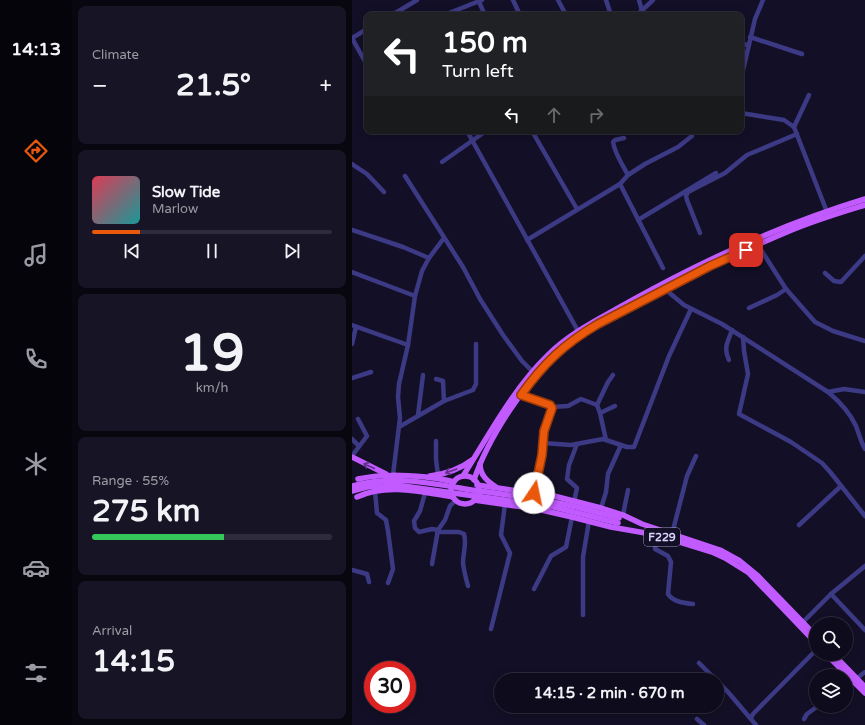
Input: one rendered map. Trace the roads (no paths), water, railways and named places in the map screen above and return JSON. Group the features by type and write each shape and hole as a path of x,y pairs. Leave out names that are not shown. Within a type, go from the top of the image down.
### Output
{"main road":[{"path":"454,499 451,490 454,482 463,476 503,413 555,347 578,331 656,287 722,255 793,223 827,212 865,203"},
{"path":"474,480 480,462 497,431 534,373 582,333 710,266 789,231 865,203"},
{"path":"422,477 447,473 460,468 476,456"},
{"path":"352,457 390,475"},
{"path":"480,462 480,468 484,477 499,489"},
{"path":"352,475 358,479 361,487 357,497"},
{"path":"358,479 390,475 443,479 454,482"},
{"path":"352,501 366,493 394,489 425,492 454,499 464,504 469,503 474,500 478,492 477,485 474,480 463,476"},
{"path":"352,486 367,482 391,480 412,481 564,504 620,519"},
{"path":"352,491 367,487 396,484 554,507 620,519"},
{"path":"477,485 554,496 600,508 639,532"},
{"name":"F229","path":"474,500 537,509 611,527 656,535 708,550 742,568 754,578 809,636"},
{"name":"F229","path":"620,519 642,524 708,545 740,561 757,575 809,628"},
{"path":"834,661 865,687"},
{"path":"839,661 865,694"}],"street":[{"path":"513,0 519,12"},
{"path":"558,0 564,12"},
{"path":"606,0 611,12"},
{"path":"639,0 642,11 653,0"},
{"path":"744,66 755,19 763,0"},
{"path":"396,12 413,1"},
{"path":"452,12 480,1 484,12"},
{"path":"364,31 352,38 364,60"},
{"path":"750,37 802,54"},
{"path":"744,44 749,45"},
{"path":"794,127 808,95"},
{"path":"744,113 784,120 794,127 827,212"},
{"path":"469,134 578,331"},
{"path":"442,162 481,134"},
{"path":"534,134 577,209"},
{"path":"700,233 687,200 686,196 688,192 725,173 747,155 797,134"},
{"path":"527,240 620,184 628,175 651,160 678,147 692,136"},
{"path":"624,138 613,142 614,149 628,175"},
{"path":"352,164 367,174 384,192"},
{"path":"638,220 716,173"},
{"path":"406,176 463,267 480,299 503,335 522,361 534,373"},
{"path":"620,184 663,268"},
{"path":"352,230 404,247 429,258"},
{"path":"390,475 400,418 399,384 408,345 415,296 422,272 429,258 444,238"},
{"path":"758,245 786,289 815,322 833,331 865,341"},
{"path":"825,273 834,281 840,282 865,256"},
{"path":"352,272 415,296"},
{"path":"749,308 777,295 786,289"},
{"path":"666,290 676,300 732,330 828,392 838,401 851,418 856,426 860,440 865,449"},
{"path":"543,443 562,445 606,440 621,446 630,448 634,447 669,356 691,309"},
{"path":"352,344 354,326 408,345"},
{"path":"729,360 725,351 726,344 732,330"},
{"path":"743,337 748,374 739,414 804,450 822,463 863,510 865,516"},
{"path":"399,427 418,415 473,390 476,384 476,344"},
{"path":"352,378 371,372"},
{"path":"418,415 423,375"},
{"path":"596,405 613,375"},
{"path":"436,379 442,381 444,402"},
{"path":"828,392 844,389 865,392"},
{"path":"521,395 552,407 568,406 581,399 596,405 600,413 606,440"},
{"path":"600,413 615,406"},
{"path":"534,493 544,431 552,407"},
{"path":"352,457 367,435 358,419"},
{"path":"352,439 359,446"},
{"path":"436,441 438,475"},
{"path":"574,502 577,488 567,479 577,444"},
{"path":"600,508 606,492 608,474 621,446"},
{"path":"672,534 685,484 696,456"},
{"path":"799,525 841,486"},
{"path":"620,519 628,490"},
{"path":"375,491 377,513 386,520 388,531 393,569 388,583"},
{"path":"425,492 420,511 414,521 415,528 419,532 432,529 464,534 466,541 463,564 468,586"},
{"path":"432,564 438,531 445,520 454,499"},
{"path":"491,629 510,553 500,535 505,504"},
{"path":"534,589 551,556 566,547 569,539 572,517"},
{"path":"445,520 445,532"},
{"path":"583,615 582,557 589,521"},
{"path":"656,535 655,549 668,556 671,562 668,594 670,597 679,602 693,604"},
{"path":"803,622 831,594 865,566"},
{"path":"352,570 367,574 369,582"},
{"path":"831,594 865,630"},
{"path":"752,718 753,714 809,657"},
{"path":"699,663 752,718 752,721 756,725"},
{"path":"855,680 865,672"},
{"path":"804,719 809,713"},
{"path":"697,718 704,725"}]}
